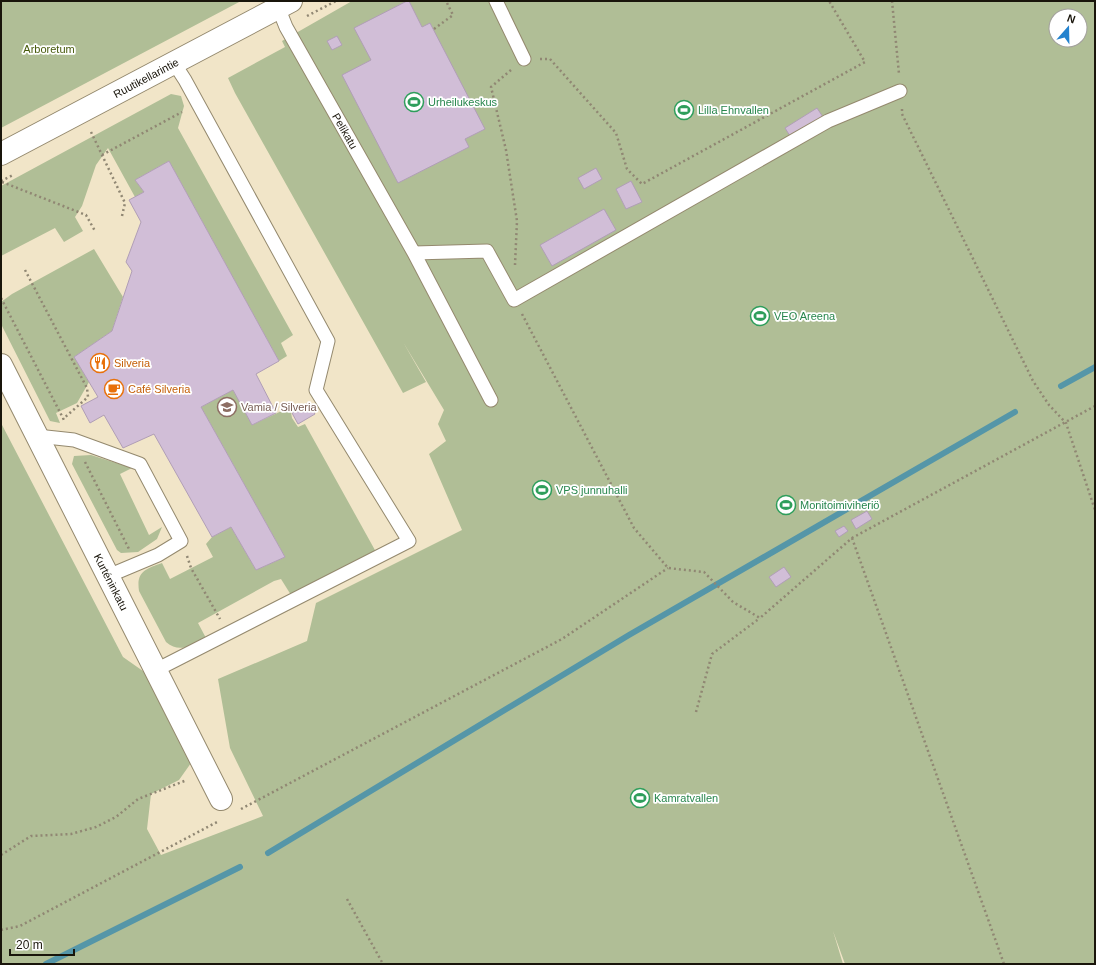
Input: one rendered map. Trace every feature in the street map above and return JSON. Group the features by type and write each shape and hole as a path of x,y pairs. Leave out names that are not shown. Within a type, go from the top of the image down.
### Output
{"street":[{"name":"Ruutikellarintie","path":"1,154 284,4"},
{"name":"Kurténinkatu","path":"1,365 227,810"}],"lane":[{"path":"496,1 524,59"},
{"name":"Pelikatu","path":"284,4 286,27 414,253 491,400"},
{"path":"156,670 409,541 316,390 328,341 198,103 174,63"},
{"path":"414,253 487,251 514,300 828,122 900,91"},
{"path":"37,436 74,440 140,464 181,541 158,555 108,576"}],"path":[{"path":"434,29 452,15 446,1"},
{"path":"668,568 634,528 514,300 517,221 506,150 491,87 524,59 550,59 616,133 627,169 642,184 865,62 829,1"},
{"path":"892,1 898,52 902,114 1032,381 1049,405 1066,423 1095,510"},
{"path":"102,155 198,103"},
{"path":"91,132 125,203 122,216"},
{"path":"1,181 86,215 95,231"},
{"path":"25,270 87,388 88,397 63,418"},
{"path":"696,712 712,654 760,618 852,538 1095,406"},
{"path":"852,538 1004,964"},
{"path":"181,541 191,568 228,633"},
{"path":"1,930 20,926 227,810 562,639 668,568 704,572 733,602 760,618"},
{"path":"1,855 31,836 71,834 96,827 116,817 138,799 208,772"},
{"path":"347,899 383,964"}],"green space":[{"name":"Arboretum","path":"1,1 241,1 1,128"},
{"name":"Monitoimiviheriö","path":"352,1 1095,1 1095,964 845,964 833,931 843,964 1,964 1,423 123,657 150,676 191,763 179,780 151,794 147,829 161,855 263,816 230,748 218,679 307,641 316,603 462,530 429,454 446,441 438,424 444,410 403,342 426,382 403,393 228,78 285,47 282,41"},
{"path":"171,94 181,96 184,106 178,128 293,335 281,343 287,356 279,361 169,161 135,180 144,192 135,197 108,148 96,165 82,206 75,217 83,231 64,242 55,228 1,256 1,186"},
{"path":"94,249 123,297 112,331 74,357 89,382 77,403 56,413 60,423 50,421 1,324 1,302 12,294"},
{"path":"233,390 252,425 290,407 292,418 298,427 305,424 376,552 291,595 281,579 274,581 198,623 206,638 186,647 181,648 171,646 166,642 139,591 139,579 143,572 162,563 170,579 213,557 206,544 212,537 231,527 256,570 285,557 201,407"},
{"path":"91,455 132,468 120,474 149,535 162,527 157,539 138,552 121,553 117,550 72,464 74,456"}],"building":[{"name":"Urheilukeskus","path":"409,1 422,27 430,23 485,129 465,139 469,147 398,183 342,75 371,60 354,28"},
{"path":"337,36 342,45 332,50 327,41"},
{"path":"817,108 823,117 790,136 785,128"},
{"path":"169,161 279,361 256,374 276,413 252,425 233,390 201,407 285,557 256,570 231,527 212,537 154,434 123,448 104,415 90,423 81,406 98,397 74,357 112,331 132,271 126,262 141,222 129,200 144,192 135,180"},
{"path":"596,168 602,179 584,189 578,178"},
{"path":"631,181 642,202 626,209 616,189"},
{"path":"604,209 616,230 552,266 540,245"},
{"path":"308,403 315,414 298,424 292,413"},
{"path":"867,511 872,519 856,529 851,520"},
{"path":"844,526 848,531 839,537 835,531"},
{"path":"784,567 791,577 776,587 769,577"}],"waterway":[{"path":"1061,386 1095,367"},
{"path":"268,853 629,635 1015,412"},
{"path":"46,964 240,867"}],"place":[{"name":"Urheilukeskus","path":"414,102"},
{"name":"Lilla Ehnvallen","path":"684,110"},
{"name":"VEO Areena","path":"760,316"},
{"name":"Silveria","path":"100,363"},
{"name":"Café Silveria","path":"114,389"},
{"name":"Vamia / Silveria","path":"227,407"},
{"name":"VPS junnuhalli","path":"542,490"},
{"name":"Monitoimiviheriö","path":"786,505"},
{"name":"Kamratvallen","path":"640,798"}]}
